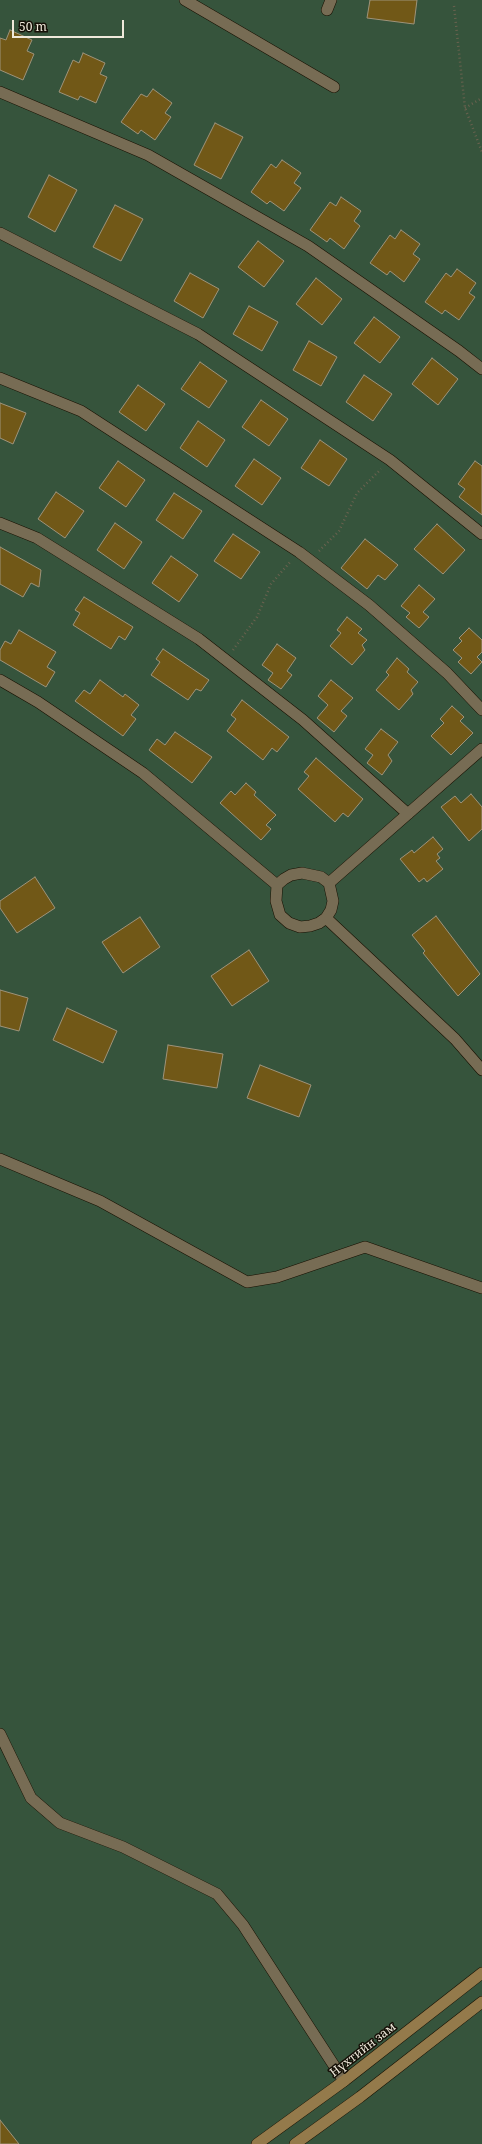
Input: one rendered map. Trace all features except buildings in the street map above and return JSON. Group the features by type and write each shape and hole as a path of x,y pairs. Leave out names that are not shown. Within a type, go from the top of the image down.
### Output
{"main road":[{"name":"Нүхтийн зам","path":"257,2144 344,2081 482,1973"},
{"path":"295,2144 360,2097 482,2002"}],"street":[{"path":"185,0 334,87"},
{"path":"0,92 148,154 308,246 459,351 482,369"},
{"path":"0,233 198,334 390,460 482,534"},
{"path":"0,378 81,412 299,552 370,605 447,673 482,710"},
{"path":"0,523 37,538 199,639 303,720 408,814"},
{"path":"0,680 38,702 143,773 277,885"},
{"path":"330,883 482,749"},
{"path":"302,873 322,877 330,883 333,901 331,910 326,918 319,923 310,926 300,927 289,923 280,915 276,901 277,885 291,875 302,873"},
{"path":"326,918 455,1039 482,1070"},
{"path":"0,1159 100,1201 247,1282 277,1277 365,1246 482,1288"},
{"path":"0,1734 31,1798 60,1824 123,1847 217,1894 243,1925 344,2081"}],"path":[{"path":"454,6 465,108 482,152"},
{"path":"465,108 482,98"},
{"path":"310,560 339,531 357,493 390,460"},
{"path":"225,660 257,617 271,584 299,552"}],"green space":[{"path":"0,0 482,0 482,2144 0,2144"}]}
